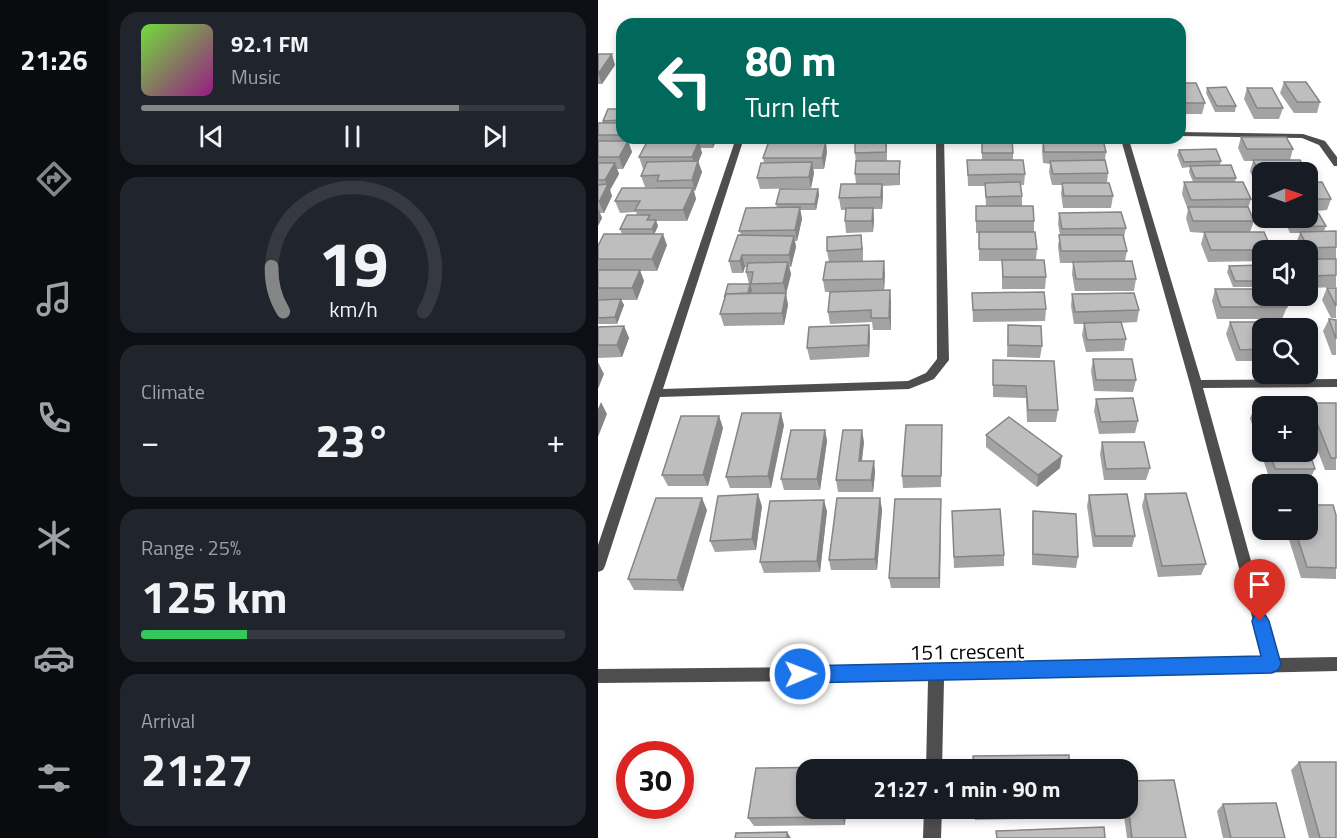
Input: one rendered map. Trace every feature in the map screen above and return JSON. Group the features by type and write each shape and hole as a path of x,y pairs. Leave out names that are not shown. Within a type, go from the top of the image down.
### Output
{"street":[{"path":"1186,134 1303,136 1322,143 1336,164"},
{"path":"598,566 738,144"},
{"path":"655,393 909,385 930,376 943,360 940,144"},
{"path":"1126,144 1196,384 1272,664"},
{"path":"1196,384 1336,383"},
{"name":"151 crescent","path":"598,676 936,673 1336,664"},
{"path":"934,759 936,673"},
{"path":"932,838 933,819"}],"building":[{"path":"598,54 612,54 598,74"},
{"path":"1284,82 1306,82 1320,102 1297,102"},
{"path":"1186,83 1196,83 1205,103 1186,103"},
{"path":"1226,87 1236,106 1217,106 1207,88"},
{"path":"1247,88 1272,88 1283,108 1257,108"},
{"path":"608,109 616,109 616,120 603,121"},
{"path":"598,123 616,123 616,135 598,135"},
{"path":"1241,137 1286,137 1293,149 1247,149"},
{"path":"598,141 616,141 616,144 626,144 619,157 598,157"},
{"path":"646,144 698,144 692,157 639,157"},
{"path":"768,144 825,144 822,158 763,158"},
{"path":"855,144 886,144 886,152 855,153"},
{"path":"982,144 1012,144 1013,153 982,153"},
{"path":"1043,144 1104,144 1106,152 1044,152"},
{"path":"1216,149 1221,161 1184,162 1179,150"},
{"path":"967,160 1023,160 1025,174 968,175"},
{"path":"1105,160 1108,173 1053,174 1050,161"},
{"path":"1253,160 1300,160 1301,162 1254,162"},
{"path":"698,161 692,180 657,181 659,175 641,176 647,162"},
{"path":"856,161 900,161 899,174 855,174"},
{"path":"812,162 809,177 757,178 761,163"},
{"path":"598,163 615,163 605,180 598,180"},
{"path":"1231,165 1236,178 1195,178 1190,166"},
{"path":"1020,182 1022,196 986,197 985,183"},
{"path":"1184,182 1243,182 1251,199 1191,200"},
{"path":"1318,182 1322,182 1331,199 1318,199"},
{"path":"1062,183 1109,183 1113,196 1064,196"},
{"path":"608,184 599,202 598,202 598,185"},
{"path":"841,184 882,184 881,197 839,198"},
{"path":"622,188 693,188 683,210 635,210 640,201 615,201"},
{"path":"780,189 818,189 815,204 776,204"},
{"path":"976,206 1033,206 1034,221 976,221"},
{"path":"800,207 795,230 739,231 746,208"},
{"path":"1188,207 1248,207 1252,216 1252,221 1193,221"},
{"path":"846,208 873,208 872,221 845,221"},
{"path":"1121,212 1126,228 1062,229 1059,213"},
{"path":"1318,213 1326,226 1318,226"},
{"path":"627,215 650,215 647,220 656,220 652,229 620,229"},
{"path":"1336,231 1336,247 1318,248 1318,240 1304,240 1300,232"},
{"path":"979,232 1035,232 1037,249 979,249"},
{"path":"1204,232 1264,232 1268,240 1252,240 1252,250 1211,250"},
{"path":"604,234 663,234 652,259 598,259 598,246"},
{"path":"738,235 794,236 789,255 742,255 740,261 729,261"},
{"path":"861,235 862,249 827,251 827,237"},
{"path":"1059,235 1123,235 1127,251 1061,251"},
{"path":"1318,259 1336,259 1336,275 1318,276"},
{"path":"1002,260 1044,260 1046,277 1003,277"},
{"path":"884,261 883,279 823,280 826,262"},
{"path":"1132,261 1136,279 1076,279 1073,262"},
{"path":"788,262 783,283 751,284 753,272 746,272 748,263"},
{"path":"1252,265 1252,281 1235,281 1229,266"},
{"path":"598,270 640,270 632,288 598,288"},
{"path":"728,284 750,284 748,293 725,295"},
{"path":"1327,288 1336,288 1336,306"},
{"path":"1215,289 1252,289 1252,306 1287,307 1221,307"},
{"path":"890,290 889,318 871,318 871,310 828,312 830,292"},
{"path":"1044,292 1046,309 973,310 972,293"},
{"path":"786,293 782,313 720,314 726,294"},
{"path":"1134,293 1139,310 1075,312 1072,294"},
{"path":"621,299 615,317 598,318 598,300"},
{"path":"1329,319 1336,320 1336,339"},
{"path":"1121,322 1126,339 1087,340 1084,323"},
{"path":"1230,322 1252,322 1252,349 1240,350"},
{"path":"869,325 868,345 807,348 809,327"},
{"path":"1008,325 1041,326 1042,346 1008,345"},
{"path":"624,326 617,345 598,345 598,327"},
{"path":"1093,359 1132,359 1136,380 1096,380"},
{"path":"993,360 1054,361 1058,410 1028,410 1026,386 993,385"},
{"path":"1133,398 1138,421 1101,422 1096,399"},
{"path":"1318,403 1336,403 1336,458 1331,458 1318,426"},
{"path":"742,413 781,413 768,476 726,477"},
{"path":"681,416 719,416 703,475 662,475"},
{"path":"1009,417 1062,456 1038,475 986,435"},
{"path":"906,425 942,425 941,476 902,476"},
{"path":"791,430 825,430 817,479 781,479"},
{"path":"843,430 862,430 859,461 874,461 871,480 836,480"},
{"path":"1102,442 1144,442 1150,468 1106,469"},
{"path":"1273,462 1313,462 1315,469 1275,469"},
{"path":"1186,493 1206,564 1162,566 1145,494"},
{"path":"758,494 752,539 710,541 718,496"},
{"path":"1127,494 1135,536 1095,536 1089,495"},
{"path":"656,498 702,498 677,580 628,579"},
{"path":"837,498 880,498 875,559 829,560"},
{"path":"895,499 941,499 939,578 889,578"},
{"path":"824,500 817,561 760,562 770,501"},
{"path":"1318,505 1333,505 1336,515 1336,568 1307,567 1298,540 1318,540"},
{"path":"1000,509 1004,555 954,557 952,511"},
{"path":"1033,511 1076,514 1078,557 1033,554"},
{"path":"1069,755 1069,759 973,759 973,756"},
{"path":"1299,762 1336,762 1336,838 1320,838"},
{"path":"756,768 796,768 796,817 748,818"},
{"path":"1174,780 1186,838 1132,838 1130,819 1138,819 1138,781"},
{"path":"1276,803 1285,838 1231,838 1223,804"},
{"path":"1104,827 1105,838 997,838 996,831"},
{"path":"787,832 787,838 735,838 736,833"}],"route":[{"path":"800,674 936,673 1272,664 1260,621"}]}
